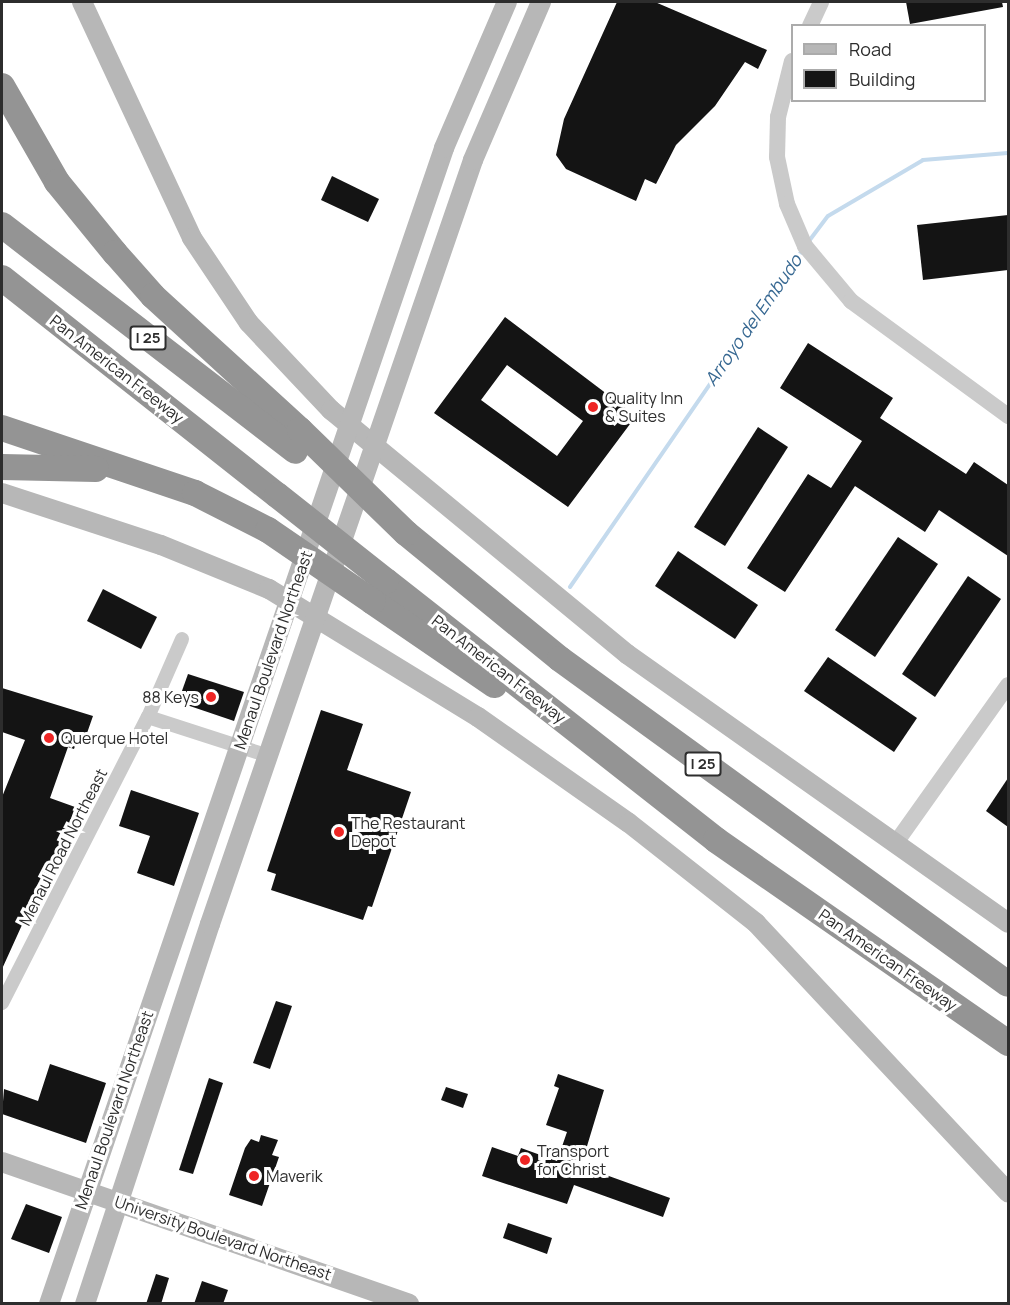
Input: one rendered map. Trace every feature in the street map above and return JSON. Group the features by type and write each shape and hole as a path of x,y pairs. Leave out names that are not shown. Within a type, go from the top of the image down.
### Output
{"highway":[{"path":"2,81 8,97 57,182 153,297 298,440"},
{"name":"I 25","path":"2,225 298,440 406,533 560,659 1008,984"},
{"name":"Pan American Freeway","path":"2,278 277,495 380,591 717,840 1008,1044"},
{"path":"2,428 195,492 380,591"},
{"path":"2,467 69,466 195,492"}],"main road":[{"path":"82,2 162,181 209,266 273,351 348,427 627,654 1008,923"},
{"name":"Menaul Boulevard Northeast","path":"49,1304 86,1190 291,601 444,148 507,2"},
{"name":"Menaul Boulevard Northeast","path":"85,1304 473,160 541,2"},
{"path":"2,493 161,544 291,601 478,717 716,889 785,950 1008,1192"},
{"name":"University Boulevard Northeast","path":"2,1162 409,1304"}],"street":[{"path":"811,24 821,2"},
{"path":"791,65 778,117 777,158 787,204 805,246 852,301 1008,416"},
{"name":"Menaul Road Northeast","path":"2,1003 148,717 182,639"},
{"path":"894,844 1008,685"},
{"path":"148,717 269,756"}],"building":[{"path":"617,2 655,2 767,50 758,69 745,62 715,106 676,145 656,184 645,179 636,201 566,169 556,155 564,119"},
{"path":"906,2 1002,2 1003,7 910,24"},
{"path":"332,176 379,199 368,222 321,200"},
{"path":"1008,215 1008,270 923,280 917,225"},
{"name":"Quality Inn & Suites","path":"505,317 636,416 568,507 434,413","holes":["507,365 583,421 557,456 481,400"]},
{"path":"808,343 893,398 880,418 966,474 974,462 1008,485 1008,556 939,510 925,532 855,486 785,592 747,568 808,474 831,488 862,441 780,388"},
{"path":"758,427 788,447 725,546 694,527"},
{"path":"898,537 938,564 875,657 835,630"},
{"path":"678,551 758,605 735,639 655,586"},
{"path":"968,576 1001,599 935,697 902,674"},
{"path":"103,589 157,617 141,649 87,621"},
{"path":"828,657 917,718 894,752 804,691"},
{"name":"88 Keys","path":"188,674 244,692 234,721 178,702"},
{"path":"2,688 93,716 86,736 79,734 74,749 68,747 50,798 75,807 52,874 41,883 2,969 2,797 25,740 2,732"},
{"name":"The Restaurant Depot","path":"321,710 363,724 347,770 411,792 372,907 368,906 363,920 271,890 276,874 267,871"},
{"path":"1008,778 1008,827 986,811"},
{"path":"131,790 199,813 174,886 137,873 150,836 119,826"},
{"path":"276,1001 292,1006 270,1069 253,1063"},
{"path":"50,1064 106,1083 86,1143 2,1114 4,1089 38,1101"},
{"path":"558,1074 604,1090 581,1166 670,1198 663,1217 574,1185 567,1204 482,1176 492,1147 518,1156 521,1148 557,1161 567,1132 546,1125 559,1088 554,1086"},
{"path":"209,1078 223,1083 193,1174 179,1170"},
{"path":"446,1087 468,1094 463,1108 441,1100"},
{"name":"Maverik","path":"261,1135 278,1140 272,1155 279,1157 262,1206 229,1195 245,1148 251,1139 259,1142"},
{"path":"26,1204 62,1217 49,1253 11,1239"},
{"path":"508,1223 552,1238 547,1254 503,1238"},
{"path":"156,1274 169,1278 161,1304 146,1304"},
{"path":"202,1281 228,1290 223,1304 194,1304"}],"waterway":[{"name":"Arroyo del Embudo","path":"809,241 828,216 923,160 1008,153"},
{"name":"Arroyo del Embudo","path":"570,587 803,249"}],"place":[{"name":"Quality Inn & Suites","path":"593,407"},
{"name":"88 Keys","path":"211,697"},
{"name":"Querque Hotel","path":"49,738"},
{"name":"The Restaurant Depot","path":"339,832"},
{"name":"Transport for Christ","path":"525,1160"},
{"name":"Maverik","path":"254,1176"}]}
